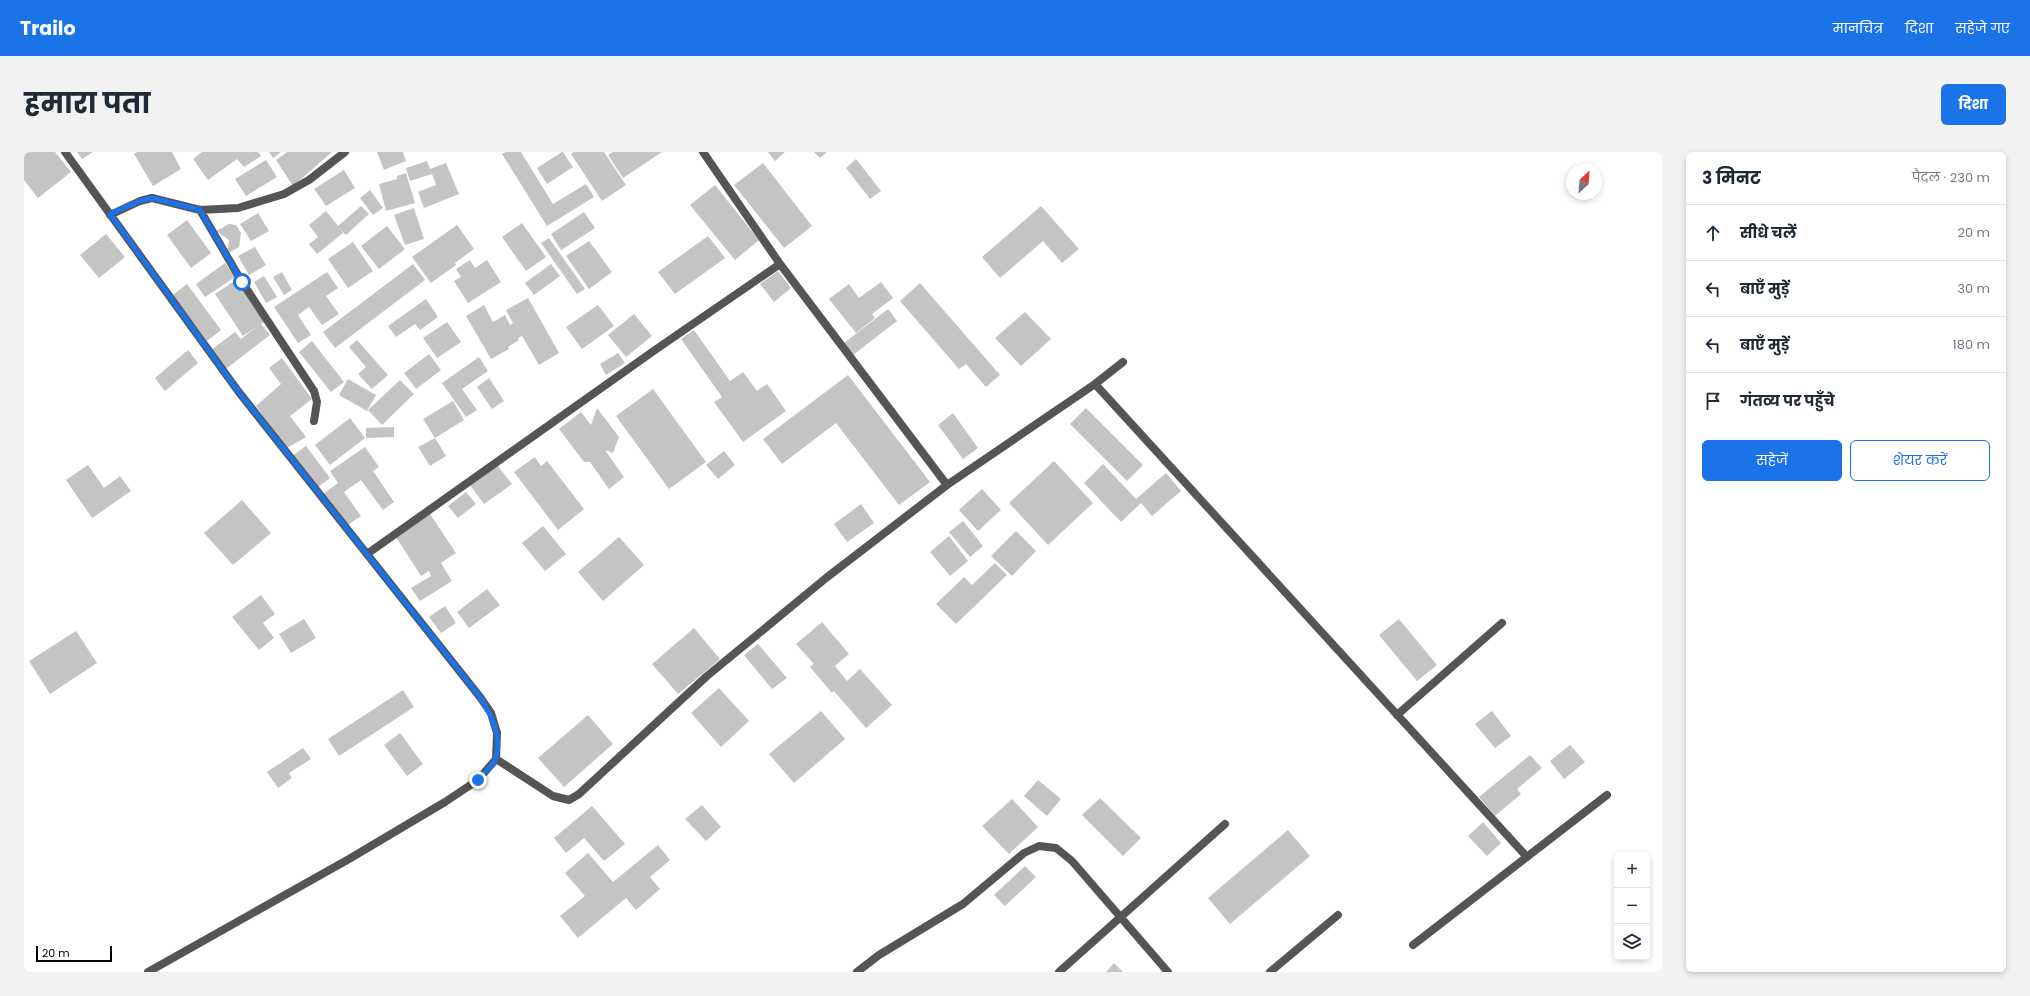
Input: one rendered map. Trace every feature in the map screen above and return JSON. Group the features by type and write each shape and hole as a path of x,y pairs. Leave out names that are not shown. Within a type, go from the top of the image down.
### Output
{"street":[{"path":"65,152 238,391 480,697 491,713 497,733 496,760 478,780 445,802 349,859 148,972"},
{"path":"110,214 140,201 152,198 200,210 238,208 284,194 309,180 345,152"},
{"path":"703,152 780,264 947,485"},
{"path":"200,210 242,282 314,391 317,402 314,421"},
{"path":"367,554 655,350 780,264"},
{"path":"496,760 553,796 569,800 579,794 707,676 826,578 947,485 1095,384 1123,362"},
{"path":"1095,384 1528,857"},
{"path":"1397,715 1502,623"},
{"path":"1413,945 1607,795"},
{"path":"1059,972 1225,824"},
{"path":"857,972 879,955 963,904 1024,853 1039,846 1056,848 1072,861 1168,972"},
{"path":"1270,972 1338,914"}],"building":[{"path":"24,152 55,152 71,172 38,198 24,180"},
{"path":"77,152 93,152 82,159"},
{"path":"137,152 172,152 181,169 153,186 134,154"},
{"path":"202,152 258,152 261,156 244,167 237,159 208,180 193,159"},
{"path":"269,152 281,152 273,158"},
{"path":"287,152 332,152 293,186 276,160"},
{"path":"377,152 403,152 406,161 384,170"},
{"path":"506,152 521,152 553,204 586,184 594,197 547,226 502,154"},
{"path":"562,152 573,167 547,184 537,168"},
{"path":"574,152 604,152 626,185 602,201 571,154"},
{"path":"613,152 662,152 623,178 608,155"},
{"path":"768,152 785,152 775,161"},
{"path":"814,152 827,152 820,158"},
{"path":"856,159 881,191 870,199 846,168"},
{"path":"266,160 277,177 246,196 235,179"},
{"path":"427,161 430,169 446,163 459,194 424,208 418,192 436,185 432,174 410,181 406,168"},
{"path":"763,163 812,226 784,248 734,185"},
{"path":"344,170 355,188 326,206 314,189"},
{"path":"406,173 415,203 386,211 379,184 397,179 397,176"},
{"path":"715,185 759,240 735,260 690,205"},
{"path":"370,190 383,208 373,215 360,198"},
{"path":"361,206 369,214 346,235 339,228 343,233 317,254 309,244 318,237 309,225 326,211 338,226"},
{"path":"1041,206 1079,249 1062,263 1043,241 1000,278 982,257"},
{"path":"414,208 424,239 405,245 394,215"},
{"path":"584,212 595,228 561,250 551,234"},
{"path":"258,213 269,231 251,241 240,224"},
{"path":"187,220 211,253 191,268 167,235"},
{"path":"522,223 546,257 526,271 502,237"},
{"path":"229,224 236,225 241,233 239,247 227,254 229,240 216,231"},
{"path":"457,225 474,249 455,263 456,265 431,283 412,257"},
{"path":"387,226 405,249 379,269 361,246"},
{"path":"106,234 125,257 99,278 80,255"},
{"path":"708,236 725,258 675,294 658,272"},
{"path":"549,238 585,289 577,294 541,243"},
{"path":"589,241 612,272 589,289 566,256"},
{"path":"353,242 373,271 348,288 328,259"},
{"path":"255,247 266,265 249,275 238,256"},
{"path":"470,260 475,268 487,260 501,282 468,303 454,281 461,277 456,269"},
{"path":"225,263 235,277 205,297 196,284"},
{"path":"413,264 425,280 335,348 323,332"},
{"path":"551,264 560,276 534,295 525,283"},
{"path":"778,271 791,288 774,302 760,284"},
{"path":"282,272 292,290 284,295 273,277"},
{"path":"327,272 338,288 326,296 339,314 322,325 309,307 298,315 311,335 298,343 274,307"},
{"path":"264,276 277,297 266,303 254,282"},
{"path":"236,280 264,322 261,324 270,335 226,369 211,350 235,332 241,339 258,326 243,336 215,294"},
{"path":"881,282 893,298 872,314 875,318 856,333 829,299 849,284 859,298"},
{"path":"920,283 1000,375 986,387 966,364 959,369 900,301"},
{"path":"187,284 221,330 207,341 173,295"},
{"path":"528,298 559,353 539,365 522,336 518,338 519,340 508,347 509,349 491,359 466,316 484,305 493,322 505,315 510,325 513,323 506,310"},
{"path":"426,299 438,317 420,330 415,324 396,337 388,326"},
{"path":"598,305 614,326 582,349 566,327"},
{"path":"888,309 897,321 853,355 844,343"},
{"path":"1025,312 1051,339 1021,366 995,338"},
{"path":"634,314 652,336 626,357 608,335"},
{"path":"447,322 461,342 437,358 423,338"},
{"path":"694,330 730,381 743,372 757,391 767,384 786,411 743,442 714,402 722,397 681,339"},
{"path":"357,340 388,375 372,389 358,374 366,367 349,347"},
{"path":"312,341 344,382 331,392 299,352"},
{"path":"188,350 198,363 165,391 155,378"},
{"path":"618,353 625,363 606,375 600,364"},
{"path":"429,354 441,370 416,389 404,373"},
{"path":"479,357 488,371 462,389 477,410 466,417 442,383"},
{"path":"282,358 312,399 290,416 306,437 287,448 256,406 281,384 269,368"},
{"path":"848,375 930,482 899,505 836,423 782,464 763,439"},
{"path":"489,378 504,401 492,409 477,387"},
{"path":"348,379 376,395 367,411 339,395"},
{"path":"400,380 414,394 382,425 368,410"},
{"path":"653,389 706,462 669,489 616,416"},
{"path":"453,401 464,420 435,438 423,419"},
{"path":"597,408 619,437 613,453 605,450 624,477 609,489 590,462 584,462 559,429 581,412 591,425"},
{"path":"1086,408 1143,465 1127,481 1070,424"},
{"path":"953,413 978,448 963,459 938,425"},
{"path":"350,418 365,438 330,465 315,445"},
{"path":"394,427 394,437 366,438 366,428"},
{"path":"435,438 446,456 430,466 418,447"},
{"path":"306,446 330,478 317,488 292,456"},
{"path":"365,447 379,467 373,471 394,502 383,510 361,480 344,492 361,516 346,526 323,494 338,483 330,471"},
{"path":"724,451 735,465 718,479 706,465"},
{"path":"535,457 541,466 547,461 584,509 558,530 514,472"},
{"path":"1054,461 1093,503 1048,545 1009,503"},
{"path":"1103,464 1136,499 1166,473 1181,491 1152,516 1141,503 1121,522 1084,483"},
{"path":"88,465 104,488 120,476 131,491 92,518 66,480"},
{"path":"497,465 512,484 484,504 470,485"},
{"path":"982,489 1001,510 978,531 959,510"},
{"path":"466,492 476,504 458,518 448,506"},
{"path":"242,500 271,533 233,565 204,533"},
{"path":"861,504 874,523 847,542 834,524"},
{"path":"430,514 456,553 441,563 452,581 420,601 411,588 431,576 429,571 421,576 396,537"},
{"path":"963,521 983,546 970,557 949,532"},
{"path":"543,526 566,554 545,571 522,543"},
{"path":"1016,531 1036,551 1012,576 991,556"},
{"path":"949,536 968,561 950,576 930,552"},
{"path":"619,537 644,565 603,601 578,572"},
{"path":"995,563 1007,575 956,624 936,604 964,577 972,585"},
{"path":"487,589 500,605 469,628 457,612"},
{"path":"261,595 275,614 263,623 274,638 259,650 232,617"},
{"path":"445,606 456,623 441,633 429,617"},
{"path":"304,619 316,638 291,653 279,634"},
{"path":"1399,619 1437,665 1417,681 1379,635"},
{"path":"822,622 849,654 835,666 847,681 860,669 892,705 866,728 834,691 832,693 810,667 814,664 796,644"},
{"path":"694,628 720,659 678,694 652,664"},
{"path":"76,631 97,663 50,694 29,661"},
{"path":"758,644 787,678 772,689 744,655"},
{"path":"719,688 749,721 721,747 691,713"},
{"path":"403,690 414,707 339,756 328,739"},
{"path":"821,711 845,739 794,783 769,754"},
{"path":"1492,711 1511,736 1495,748 1475,724"},
{"path":"588,715 613,744 564,787 538,758"},
{"path":"400,733 423,764 407,776 384,745"},
{"path":"1570,745 1585,762 1564,779 1550,761"},
{"path":"303,748 311,759 289,773 292,778 278,788 267,772"},
{"path":"1530,755 1542,768 1517,789 1521,794 1495,816 1479,797"},
{"path":"1038,780 1061,799 1047,816 1024,796"},
{"path":"1100,798 1141,838 1123,856 1082,815"},
{"path":"1012,799 1038,827 1009,854 982,826"},
{"path":"702,805 721,827 706,841 685,819"},
{"path":"592,806 625,844 604,861 584,838 566,853 554,838"},
{"path":"1483,822 1501,843 1487,856 1468,836"},
{"path":"1288,830 1310,856 1230,924 1208,898"},
{"path":"658,845 670,860 650,877 660,889 636,910 626,898 578,938 560,916 585,896 565,873 588,853 613,882"},
{"path":"1025,866 1036,877 1005,906 994,895"},
{"path":"1114,963 1123,972 1106,972"}],"route":[{"path":"242,282 200,210 152,198 140,201 110,214 238,391 480,697 491,713 497,733 496,760 478,780"}]}
